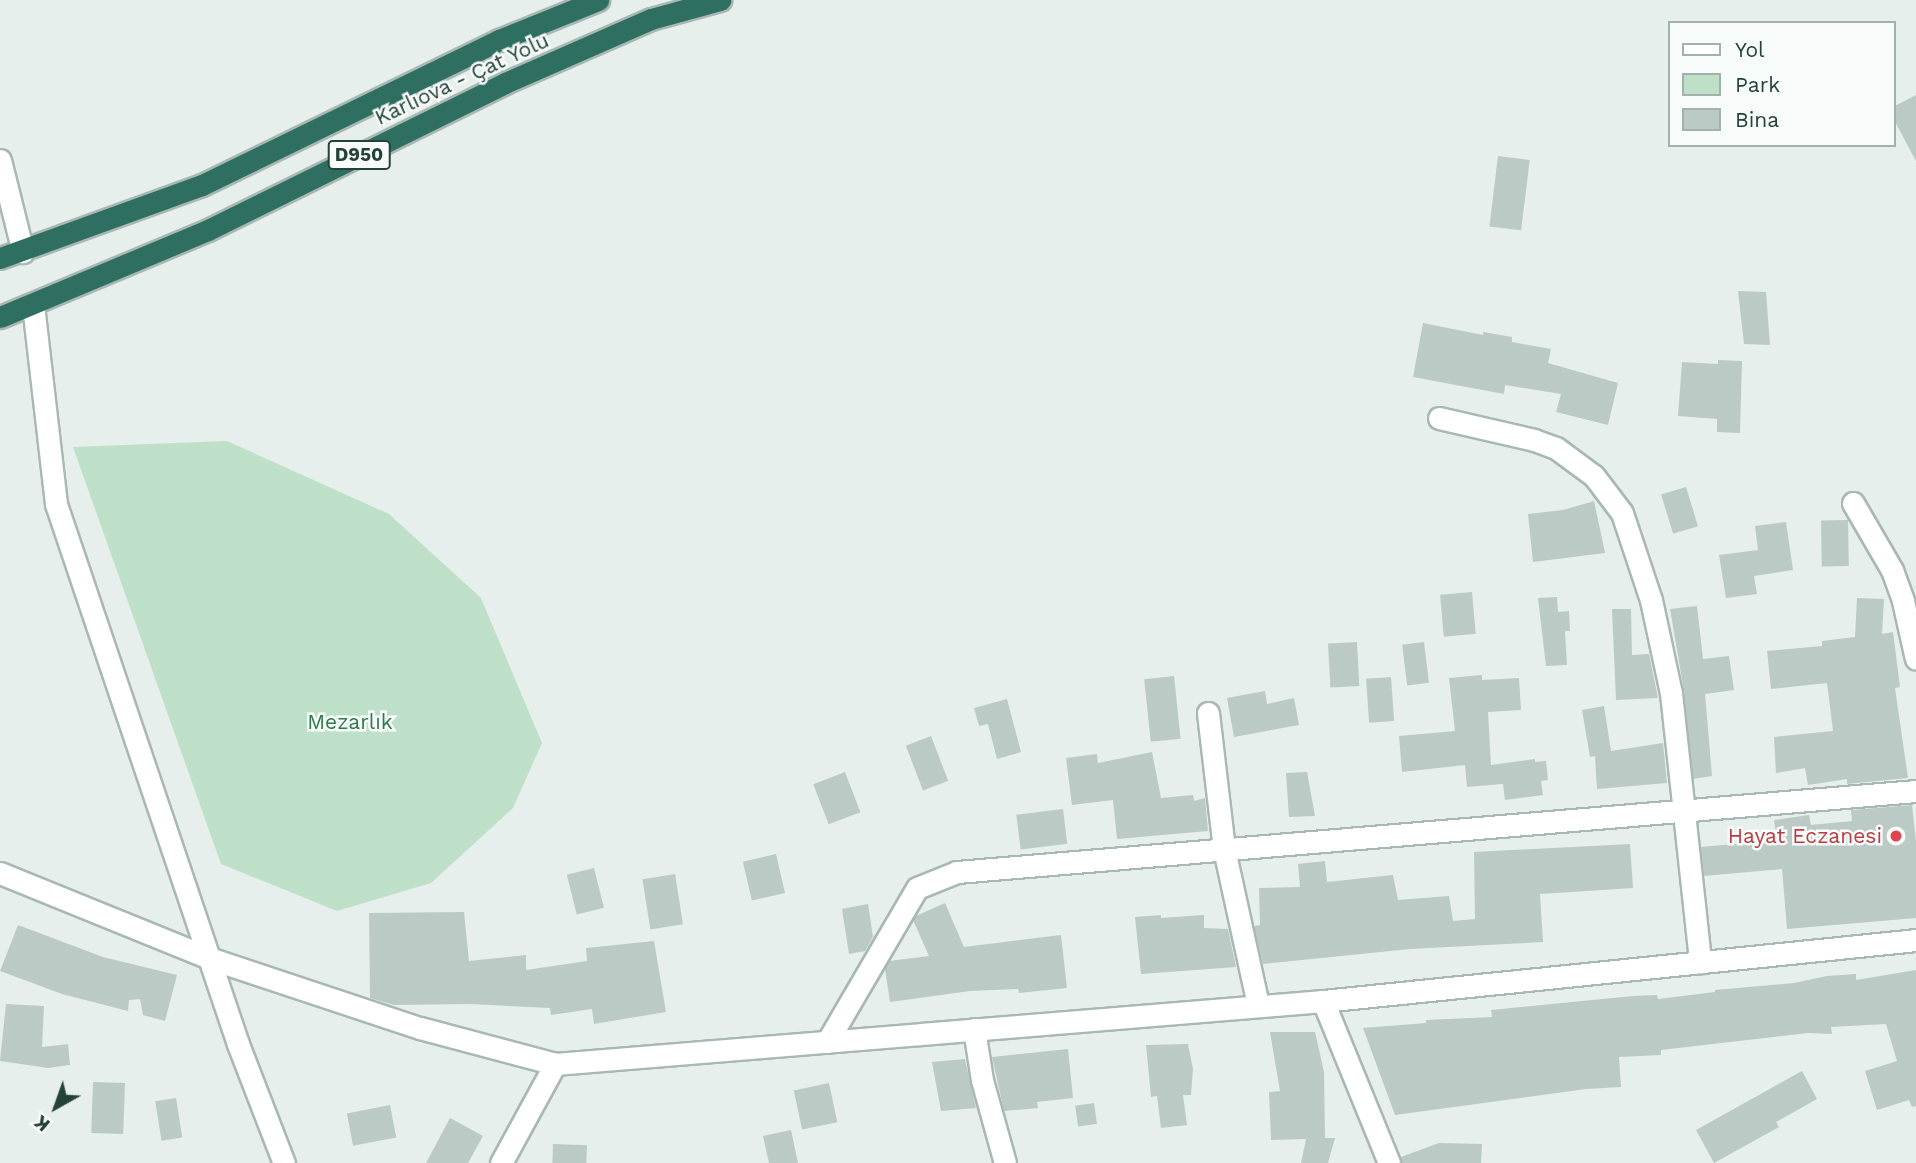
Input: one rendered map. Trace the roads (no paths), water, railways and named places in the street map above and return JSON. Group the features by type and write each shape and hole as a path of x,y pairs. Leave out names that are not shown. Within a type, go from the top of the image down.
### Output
{"highway":[{"name":"Karlıova - Çat Yolu","path":"0,258 23,252 202,185 499,40 598,0"},
{"name":"Karlıova - Çat Yolu","path":"0,317 208,230 505,83 650,19 720,0"}],"street":[{"path":"0,160 23,252"},
{"path":"33,305 56,504 209,958 284,1163"},
{"path":"1439,418 1534,440 1556,448 1594,476 1615,503 1638,556 1662,647 1686,810 1700,962"},
{"path":"1853,503 1892,570 1903,601 1916,659"},
{"path":"1208,713 1224,849 1258,1005"},
{"path":"827,1042 917,888 957,872 1916,791"},
{"path":"0,873 209,958 420,1028 555,1064 1323,1001 1916,940"},
{"path":"1323,1001 1389,1163"},
{"path":"974,1029 985,1092 1004,1163"},
{"path":"501,1163 555,1064"}],"place":[{"name":"Hayat Eczanesi","path":"1896,836"}],"park label":[{"name":"Mezarlık","path":"350,722"}]}
